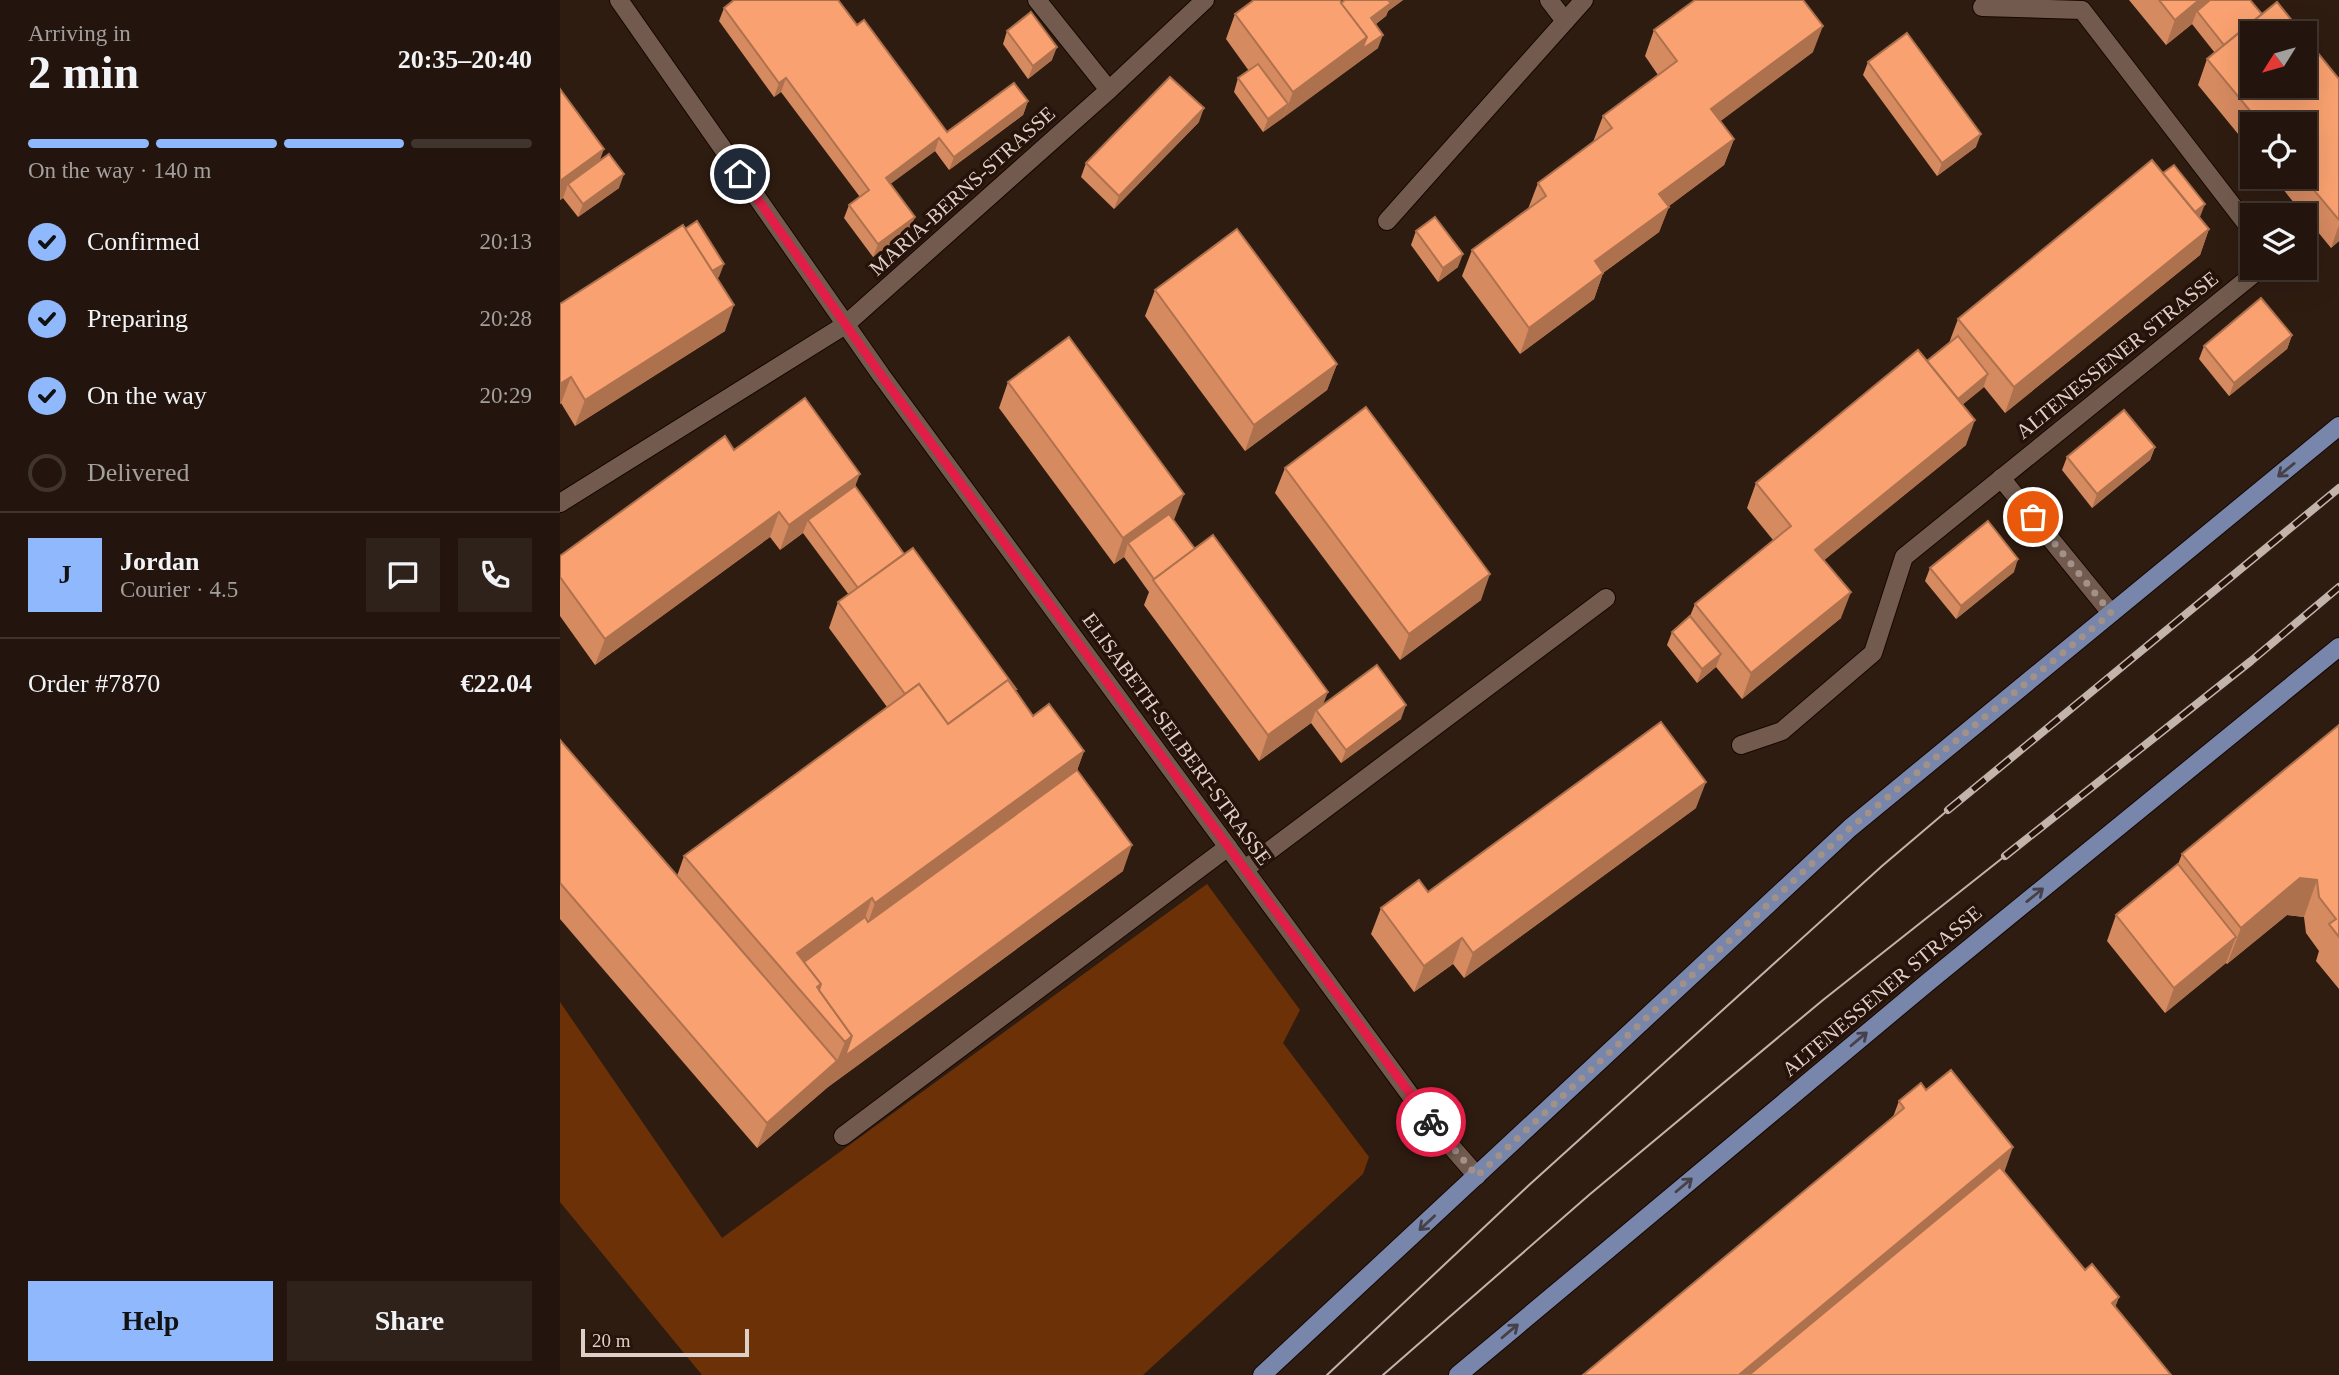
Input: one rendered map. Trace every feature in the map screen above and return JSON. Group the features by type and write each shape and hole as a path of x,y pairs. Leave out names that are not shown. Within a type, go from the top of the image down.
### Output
{"main road":[{"path":"1262,1375 1850,828 2339,426"},
{"name":"ALTENESSENER STRASSE","path":"1458,1375 1948,966 2339,647"}],"street":[{"name":"ELISABETH-SELBERT-STRASSE","path":"619,0 845,325 1430,1122 1477,1176"},
{"path":"1037,0 1109,90"},
{"name":"MARIA-BERNS-STRASSE","path":"845,325 1109,90 1205,0"},
{"path":"1549,0 1565,22"},
{"path":"1387,221 1584,0"},
{"path":"1982,6 2082,10 2240,215"},
{"name":"ALTENESSENER STRASSE","path":"1741,745 1782,731 1874,653 1904,557 2246,280"},
{"path":"560,503 845,325"},
{"path":"2001,478 2111,613"},
{"path":"1245,869 1606,598"},
{"path":"843,1136 1228,847"}],"shaded area":[{"path":"1207,884 1300,1010 1283,1043 1369,1157 1363,1174 1143,1375 702,1375 560,1202 560,1002 722,1238"}],"building":[{"path":"734,0 838,0 857,25 864,20 947,132 1014,83 1028,101 954,157 939,138 886,178 915,217 878,244 849,205 869,190 786,78 779,83 724,8"},
{"path":"1254,0 1340,0 1367,37 1293,92 1235,14"},
{"path":"1345,0 1388,0 1391,3 1371,18 1383,35 1362,49 1367,37 1341,3"},
{"path":"1695,0 1803,0 1823,26 1711,109 1734,139 1659,194 1669,207 1595,261 1603,273 1529,328 1472,250 1546,196 1538,183 1612,128 1603,116 1677,61 1654,30"},
{"path":"2159,0 2199,0 2175,20"},
{"path":"2210,0 2250,0 2262,14 2253,21 2240,21 2240,32 2224,45 2197,11"},
{"path":"2277,2 2292,21 2254,21"},
{"path":"1031,12 1057,47 1033,66 1007,31"},
{"path":"2240,32 2240,98 2317,98 2317,52 2339,79 2339,220 2313,189 2317,189 2317,112 2251,112 2207,59"},
{"path":"1907,33 1981,134 1942,163 1868,62"},
{"path":"1258,64 1288,104 1268,119 1238,78"},
{"path":"1170,77 1204,108 1119,196 1086,163"},
{"path":"560,89 604,149 560,181"},
{"path":"609,154 624,174 583,204 568,184"},
{"path":"2152,160 2209,229 2014,387 1958,319"},
{"path":"2174,165 2205,204 2195,212 2163,173"},
{"path":"1435,217 1463,254 1443,268 1416,231"},
{"path":"697,221 724,264 712,271 685,229"},
{"path":"683,225 734,305 585,400 571,377 560,384 560,304"},
{"path":"1237,229 1337,364 1254,425 1155,290"},
{"path":"2261,298 2292,335 2234,383 2204,346"},
{"path":"1958,336 1988,374 1958,399 1927,361"},
{"path":"1069,337 1184,494 1123,538 1008,382"},
{"path":"1918,350 1975,420 1815,550 1851,592 1751,673 1695,604 1791,526 1756,483"},
{"path":"805,398 860,474 789,525 779,512 605,639 560,577 560,556 725,436 734,450"},
{"path":"1366,407 1490,574 1409,634 1285,468"},
{"path":"2124,410 2155,447 2097,494 2067,457"},
{"path":"855,486 904,554 858,588 808,520"},
{"path":"1169,514 1195,549 1154,579 1128,543"},
{"path":"1988,521 2018,559 1961,606 1930,568"},
{"path":"1213,535 1328,692 1268,735 1153,580"},
{"path":"913,548 1016,689 1008,680 948,724 919,684 905,694 838,602"},
{"path":"1690,616 1721,654 1702,669 1672,632"},
{"path":"1377,665 1406,705 1346,750 1316,710"},
{"path":"1008,680 1033,716 1049,704 1084,751 875,903 872,898 797,953 821,984 817,987 852,1036 845,1042 684,856 919,684 948,724"},
{"path":"1661,722 1706,782 1473,953 1462,938 1424,966 1381,908 1419,880 1428,892"},
{"path":"2339,725 2339,937 2329,924 2336,919 2319,897 2317,880 2300,878 2241,928 2182,854"},
{"path":"560,740 837,1061 767,1123 560,883"},
{"path":"1077,770 1132,845 845,1056 852,1036 819,990 821,984 804,962 865,917 868,922"},
{"path":"2178,864 2236,937 2174,988 2116,915"},
{"path":"1951,1070 2013,1147 1739,1375 1583,1375 1904,1108 1899,1101 1921,1083 1926,1090"},
{"path":"2000,1167 2085,1270 2092,1264 2119,1297 2112,1303 2171,1375 1749,1375"}],"tram line":[{"path":"1327,1375 1528,1186 1882,866 1948,810"},
{"path":"1383,1375 1589,1195 1823,1000 2005,856"}],"railway":[{"path":"1948,810 2339,488"},
{"path":"2005,856 2251,661 2339,587"}],"way so far":[{"path":"1431,1122 1477,1176 1850,828 2111,613 2033,517"}],"route":[{"path":"740,174 881,375 1431,1122"}]}
